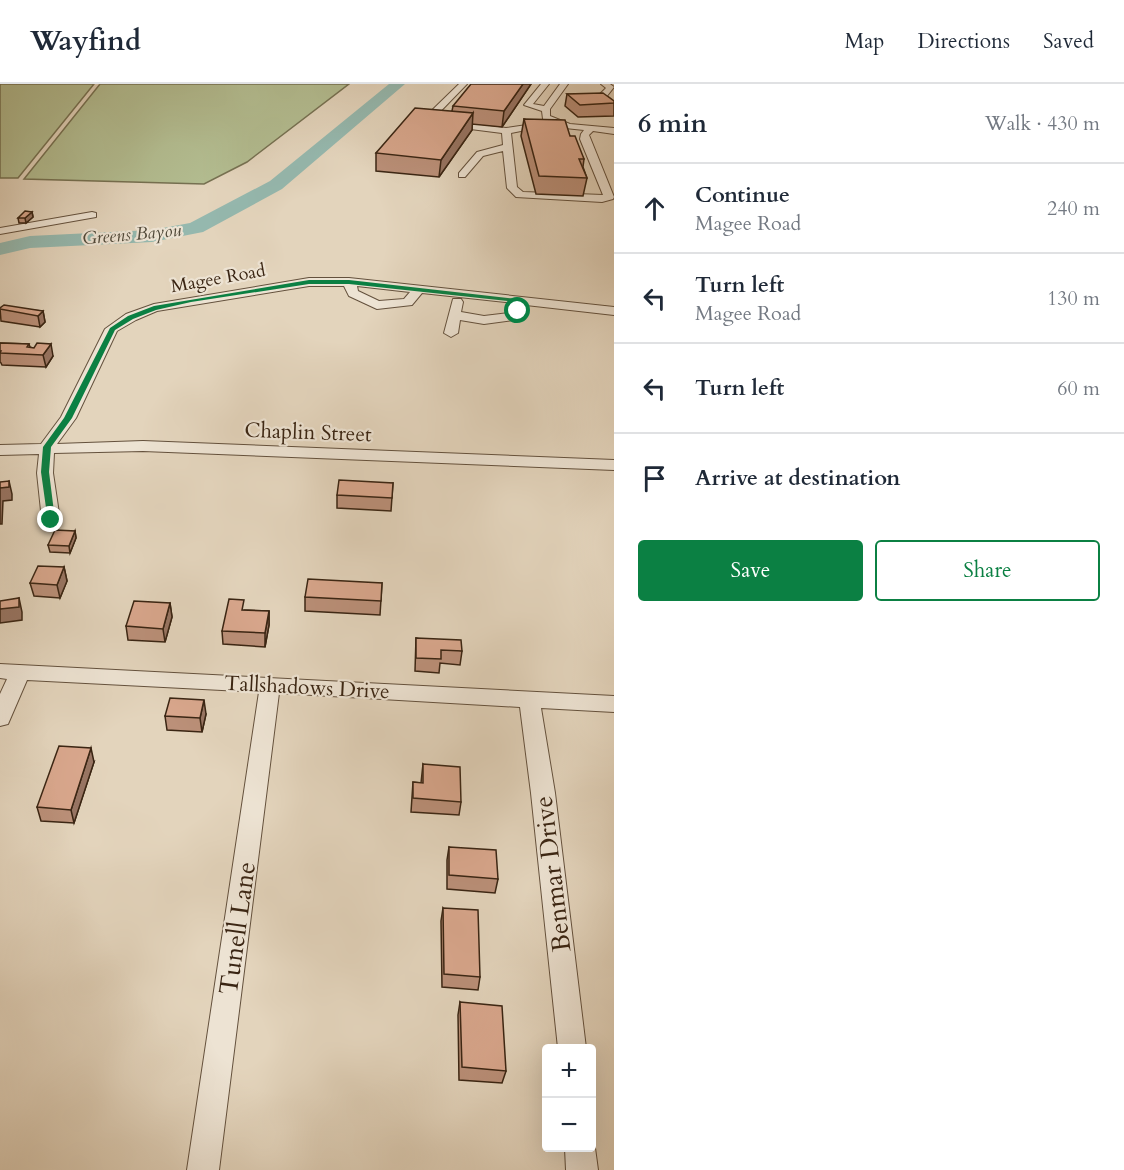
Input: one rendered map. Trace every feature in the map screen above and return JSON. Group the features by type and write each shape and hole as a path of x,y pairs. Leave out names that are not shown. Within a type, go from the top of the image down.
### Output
{"street":[{"path":"463,84 426,121 506,131 557,124 593,126 614,131"},
{"path":"544,84 528,105 549,105 562,102"},
{"path":"557,124 546,117 549,105 564,84"},
{"path":"604,99 603,95 611,88 605,84"},
{"path":"594,100 604,99 614,106"},
{"path":"506,131 512,188 520,195 602,199 609,197 585,134 593,126 614,123"},
{"path":"462,175 480,154 506,147"},
{"path":"0,231 92,215"},
{"name":"Magee Road","path":"47,447 68,418 112,329 130,317 173,304 309,282 349,282 614,311"},
{"path":"349,282 353,293 377,305 408,302 419,289"},
{"path":"451,333 460,293"},
{"path":"454,314 479,320 504,319 514,316 522,300"},
{"name":"Chaplin Street","path":"0,450 143,446 614,465"},
{"path":"47,447 45,472 51,520"},
{"path":"0,718 10,671"},
{"name":"Tallshadows Drive","path":"10,671 614,704"},
{"name":"Tunell Lane","path":"203,1170 270,686"},
{"name":"Benmar Drive","path":"529,699 543,793 572,1044"},
{"path":"580,1152 582,1170"}],"green space":[{"path":"0,84 94,84 18,178 0,178"},
{"path":"100,84 349,84 247,162 204,184 24,179"}],"building":[{"path":"471,84 523,84 504,111 453,106"},
{"path":"603,93 614,103 580,105 567,94"},
{"path":"415,108 473,113 441,160 376,153"},
{"path":"524,119 565,120 570,136 575,136 584,159 579,159 587,178 539,176"},
{"path":"25,211 32,212 25,218 18,218"},
{"path":"4,305 43,311 38,316 0,309"},
{"path":"0,343 29,344 27,347 34,348 37,343 51,344 43,355 0,353"},
{"path":"339,480 393,483 392,498 337,495"},
{"path":"9,481 9,487 0,488 0,482"},
{"path":"55,530 75,531 69,546 48,545"},
{"path":"38,566 64,567 57,585 30,583"},
{"path":"308,579 382,583 381,601 305,597"},
{"path":"19,598 19,607 0,609 0,601"},
{"path":"229,599 244,600 242,610 269,611 265,633 222,631"},
{"path":"134,601 170,603 163,629 126,626"},
{"path":"416,638 461,640 462,651 441,650 441,659 416,658"},
{"path":"170,698 204,700 200,718 165,716"},
{"path":"59,746 91,748 71,810 37,807"},
{"path":"423,764 460,767 461,802 413,798 413,782 423,783"},
{"path":"449,847 496,850 498,879 449,875"},
{"path":"443,908 478,910 480,977 444,974"},
{"path":"460,1002 502,1006 506,1071 462,1067"}],"waterway":[{"name":"Greens Bayou","path":"0,249 30,242 152,236 196,228 276,185 398,84"}],"route":[{"path":"51,520 45,472 47,447 68,418 112,329 130,317 154,308 191,300 309,282 349,282 522,300 518,311"}]}
